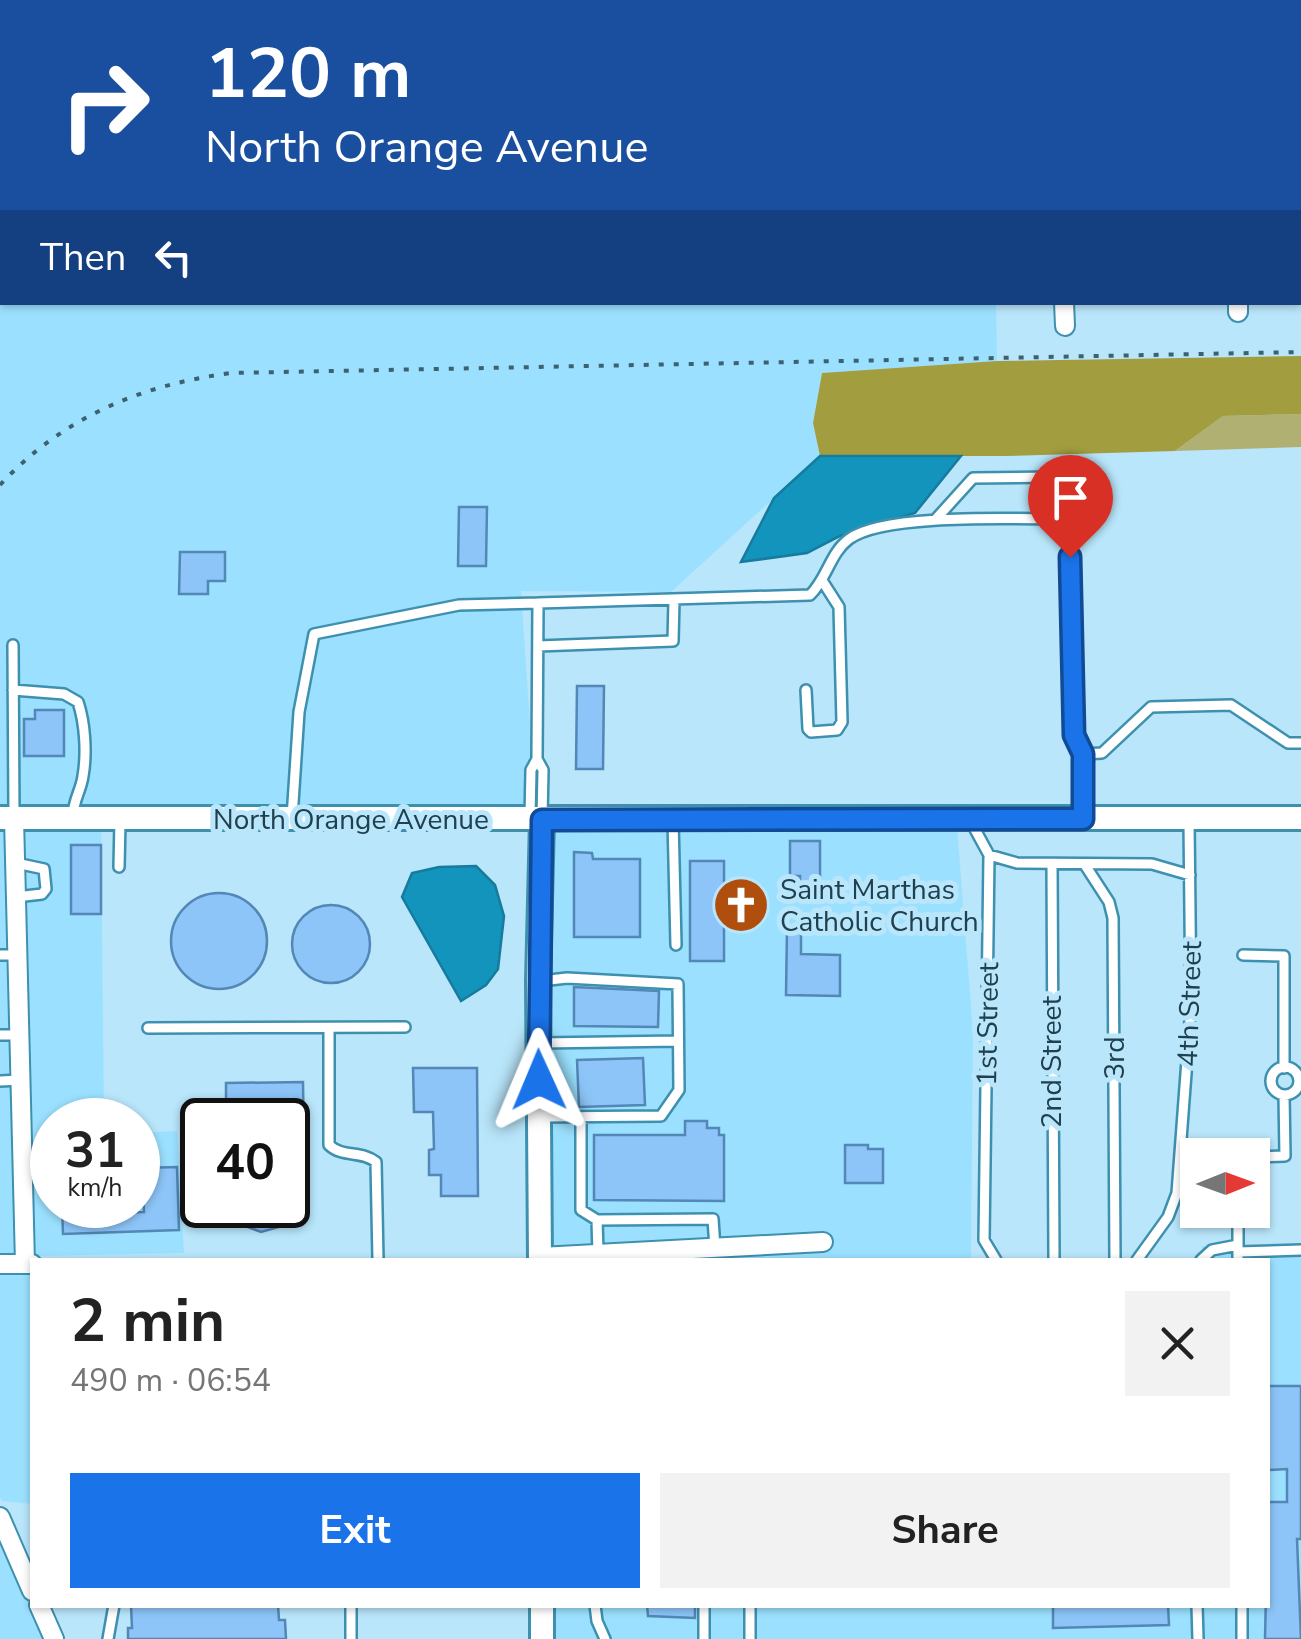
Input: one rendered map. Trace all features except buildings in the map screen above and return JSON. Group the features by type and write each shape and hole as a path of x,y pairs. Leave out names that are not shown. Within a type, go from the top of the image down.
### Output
{"street":[{"path":"1064,305 1065,326"},
{"path":"0,1264 28,1264 20,1080 10,1035 9,955 16,897 7,818"},
{"name":"North Orange Avenue","path":"7,818 1301,818"},
{"path":"536,820 540,1258 715,1248 754,1253 822,1242"},
{"path":"0,1517 30,1586"},
{"path":"40,1608 54,1639"},
{"path":"542,1608 542,1639"}],"lane":[{"path":"936,520 973,478 1054,476 1070,496 1062,518 1068,531 1072,583 1074,735 1083,754 1083,819"},
{"path":"292,818 299,712 314,634 459,605 810,595 823,582 833,558 850,538 894,524 1062,518"},
{"path":"806,690 808,729 837,730 842,722 839,606 823,582"},
{"path":"538,646 674,641 674,600"},
{"path":"536,820 543,770 537,760 538,604"},
{"path":"7,818 13,645"},
{"path":"13,690 64,694 78,702 83,717 83,779 74,798 73,818"},
{"path":"1083,754 1102,752 1151,707 1231,705 1288,743 1301,743"},
{"path":"119,867 120,818"},
{"name":"4th Street","path":"1138,1258 1168,1217 1177,1193 1192,1006 1189,818"},
{"path":"970,819 989,854 1017,863 1152,864 1190,876"},
{"path":"674,820 676,945"},
{"name":"1st Street","path":"989,854 984,1240 993,1258"},
{"name":"2nd Street","path":"1052,864 1054,1258"},
{"name":"3rd","path":"1084,865 1109,902 1113,918 1115,1258"},
{"path":"10,869 44,869 42,894 16,897"},
{"path":"1243,955 1284,956 1284,1068"},
{"path":"538,981 567,978 678,984 678,1090 660,1116 539,1117"},
{"path":"148,1028 405,1026"},
{"path":"329,1028 329,1145 337,1152 366,1154 376,1162 378,1258"},
{"path":"538,1043 678,1041"},
{"path":"1284,1068 1294,1071 1298,1084 1294,1092 1284,1095 1274,1090 1271,1082 1274,1073 1284,1068"},
{"path":"0,1081 20,1080"},
{"path":"1270,1156 1285,1156 1284,1095"},
{"path":"580,1117 581,1210 596,1220 713,1219 715,1248"},
{"path":"596,1220 598,1254"},
{"path":"1203,1258 1212,1250 1301,1250"},
{"path":"108,1639 113,1608"},
{"path":"350,1639 351,1608"},
{"path":"595,1608 605,1639"},
{"path":"704,1608 704,1639"},
{"path":"750,1608 750,1639"},
{"path":"1197,1608 1198,1639"},
{"path":"1242,1608 1242,1639"}],"shaded area":[{"path":"0,305 996,305 997,361 822,373 813,423 820,456 671,592 521,591 536,813 0,810"},
{"path":"1301,356 1301,414 1223,416 1175,451 820,456 813,423 822,373 997,361"},
{"path":"1301,414 1301,447 1175,451 1223,416"},
{"path":"820,456 961,456 915,513 840,536 807,553 741,562 774,498"},
{"path":"101,825 104,1098 30,1098 30,1139 22,826"},
{"path":"0,826 6,826 16,1256 0,1256"},
{"path":"957,827 973,1032 971,1258 661,1258 831,1249 830,1234 548,1249 550,828"},
{"path":"476,866 495,885 504,916 498,969 486,985 461,1001 402,897 412,873 439,867"},
{"path":"177,1131 184,1253 33,1256 32,1228 160,1228 160,1132"},
{"path":"1202,1246 1301,1249 1301,1639 550,1639 550,1608 1270,1608 1270,1258 1202,1258"},
{"path":"0,1271 30,1271 30,1504 2,1501"},
{"path":"0,1538 43,1639 0,1639"}],"railway":[{"path":"0,485 50,441 105,408 166,386 231,373 1301,352"}],"place":[{"name":"Saint Marthas Catholic Church","path":"741,905"}],"route":[{"path":"539,1080 542,820 1083,819 1083,754 1074,735 1070,557"}]}
